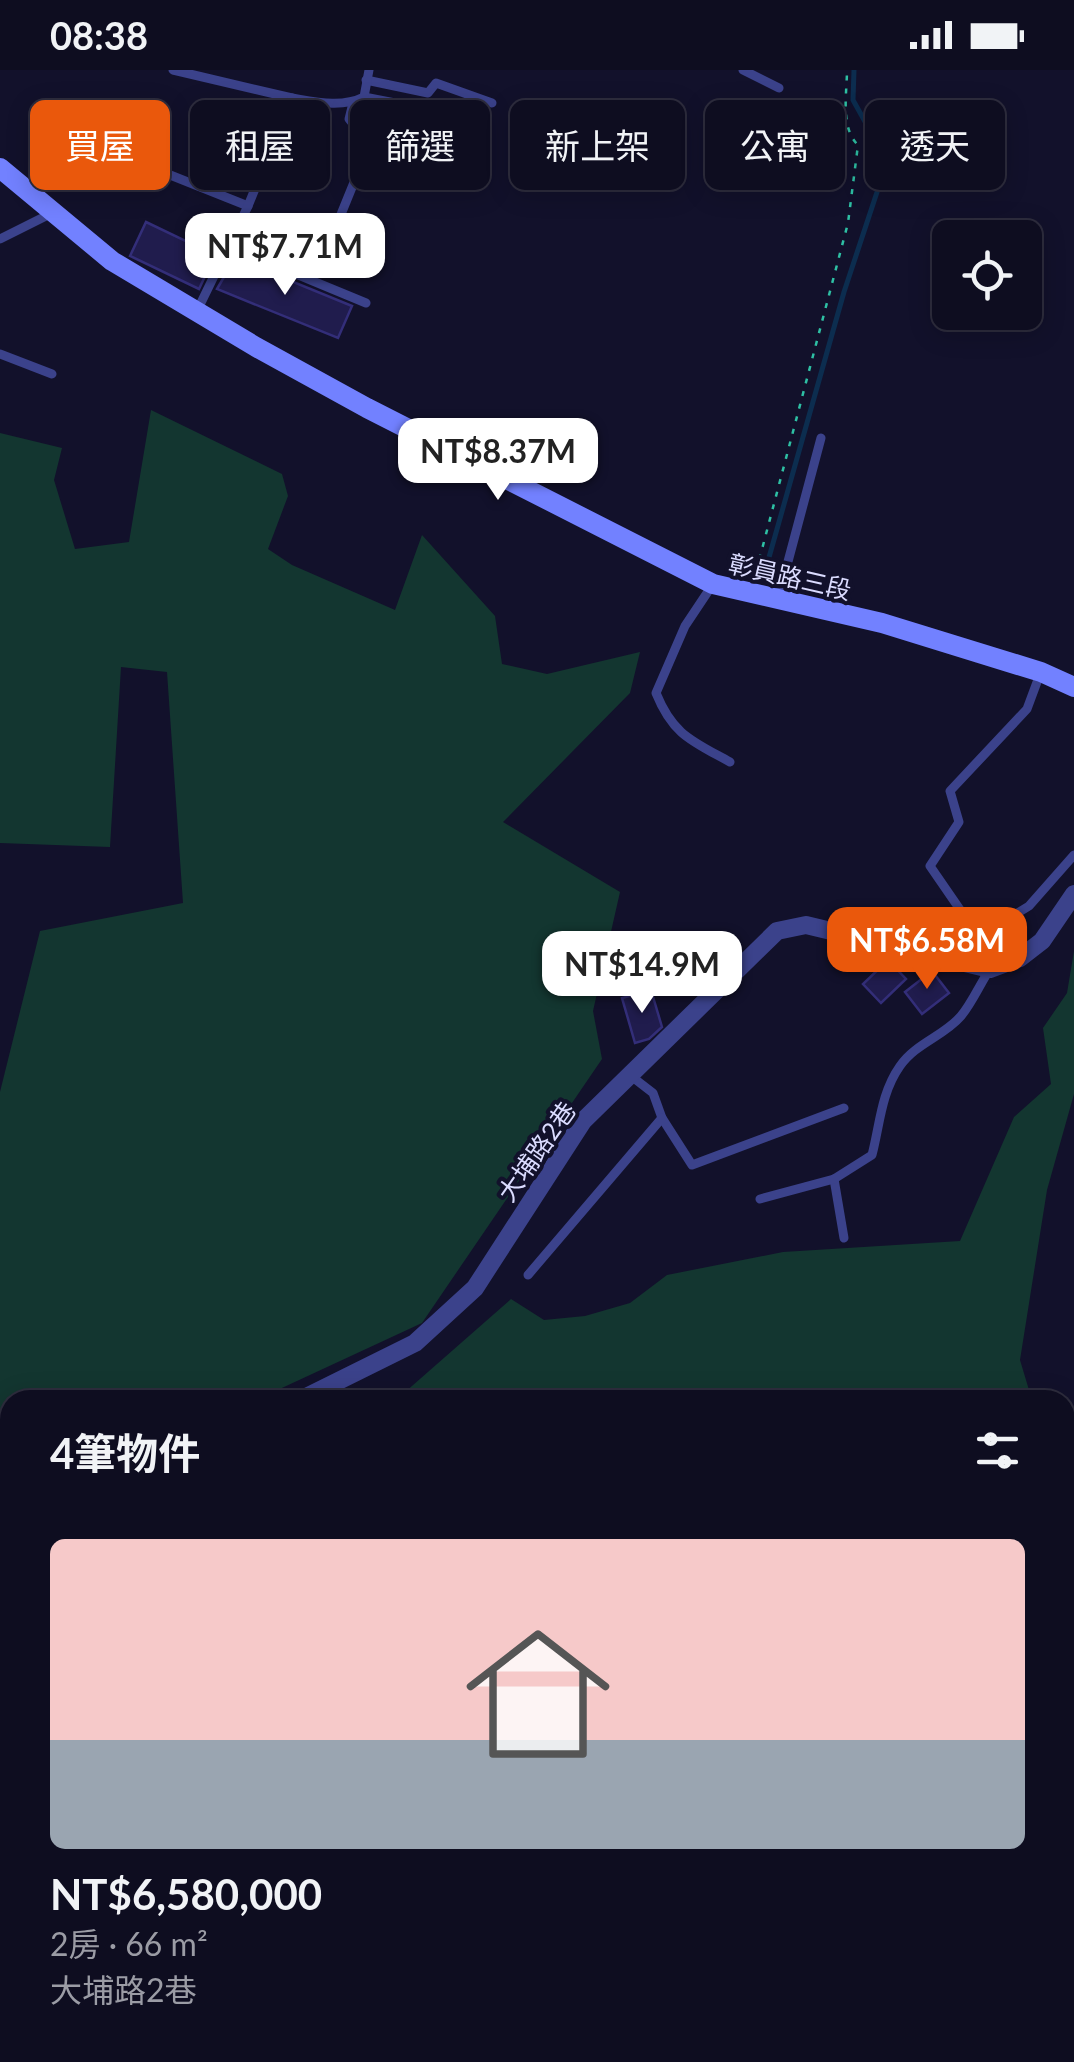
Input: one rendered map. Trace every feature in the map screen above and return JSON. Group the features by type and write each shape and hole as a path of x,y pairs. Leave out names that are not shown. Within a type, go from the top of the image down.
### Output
{"main road":[{"name":"彰員路三段","path":"0,168 112,261 197,311 367,408 713,584 882,623 1041,672 1074,687"}],"street":[{"path":"990,969 1020,958 1042,941 1074,894"},
{"name":"大埔路2巷","path":"320,1390 415,1342 475,1288 583,1120 777,931 806,925 990,969"}],"lane":[{"path":"173,70 200,73 292,98 350,103"},
{"path":"743,70 778,88"},
{"path":"364,97 368,75 428,93 436,83 492,102"},
{"path":"197,311 248,206 292,98"},
{"path":"358,100 380,100"},
{"path":"170,175 248,206"},
{"path":"333,234 351,190"},
{"path":"0,239 53,212"},
{"path":"228,246 366,303"},
{"path":"0,354 52,374"},
{"path":"778,600 821,438"},
{"path":"713,584 685,626 656,693 680,734 730,762"},
{"path":"1041,672 1027,709 950,791 959,822 930,866 961,911 1002,923 1029,906 1074,855"},
{"path":"760,1198 834,1179 872,1155 882,1100 899,1066 918,1044 960,1018 990,969"},
{"path":"632,1076 653,1093 662,1118 692,1165 844,1108"},
{"path":"528,1274 662,1118"},
{"path":"834,1179 844,1238"}],"path":[{"path":"751,593 848,223 859,157 846,115 847,70"},
{"path":"778,88 794,129 818,134 850,132"}],"green space":[{"path":"151,410 282,474 288,496 268,549 292,565 395,610 422,535 495,616 502,664 547,674 640,652 630,693 503,822 620,892 593,1011 602,1059 422,1323 278,1390 0,1390 0,1092 40,931 183,903 167,672 121,667 110,847 0,843 0,433 62,448 54,480 75,549 129,542"},
{"path":"1074,951 1074,1094 1047,1190 1020,1360 1029,1390 407,1390 511,1299 544,1320 585,1316 630,1303 667,1275 783,1252 960,1241 1014,1117 1051,1084 1043,1028 1067,993"}],"building":[{"path":"146,222 215,255 199,289 130,256"},
{"path":"235,258 352,306 338,338 217,289"},
{"path":"888,960 906,979 881,1003 863,984"},
{"path":"932,971 949,993 922,1014 905,992"},
{"path":"651,990 662,1027 649,1039 635,1043 622,998"}],"waterway":[{"path":"766,568 844,292 882,177 878,145 853,100 854,70"}]}
